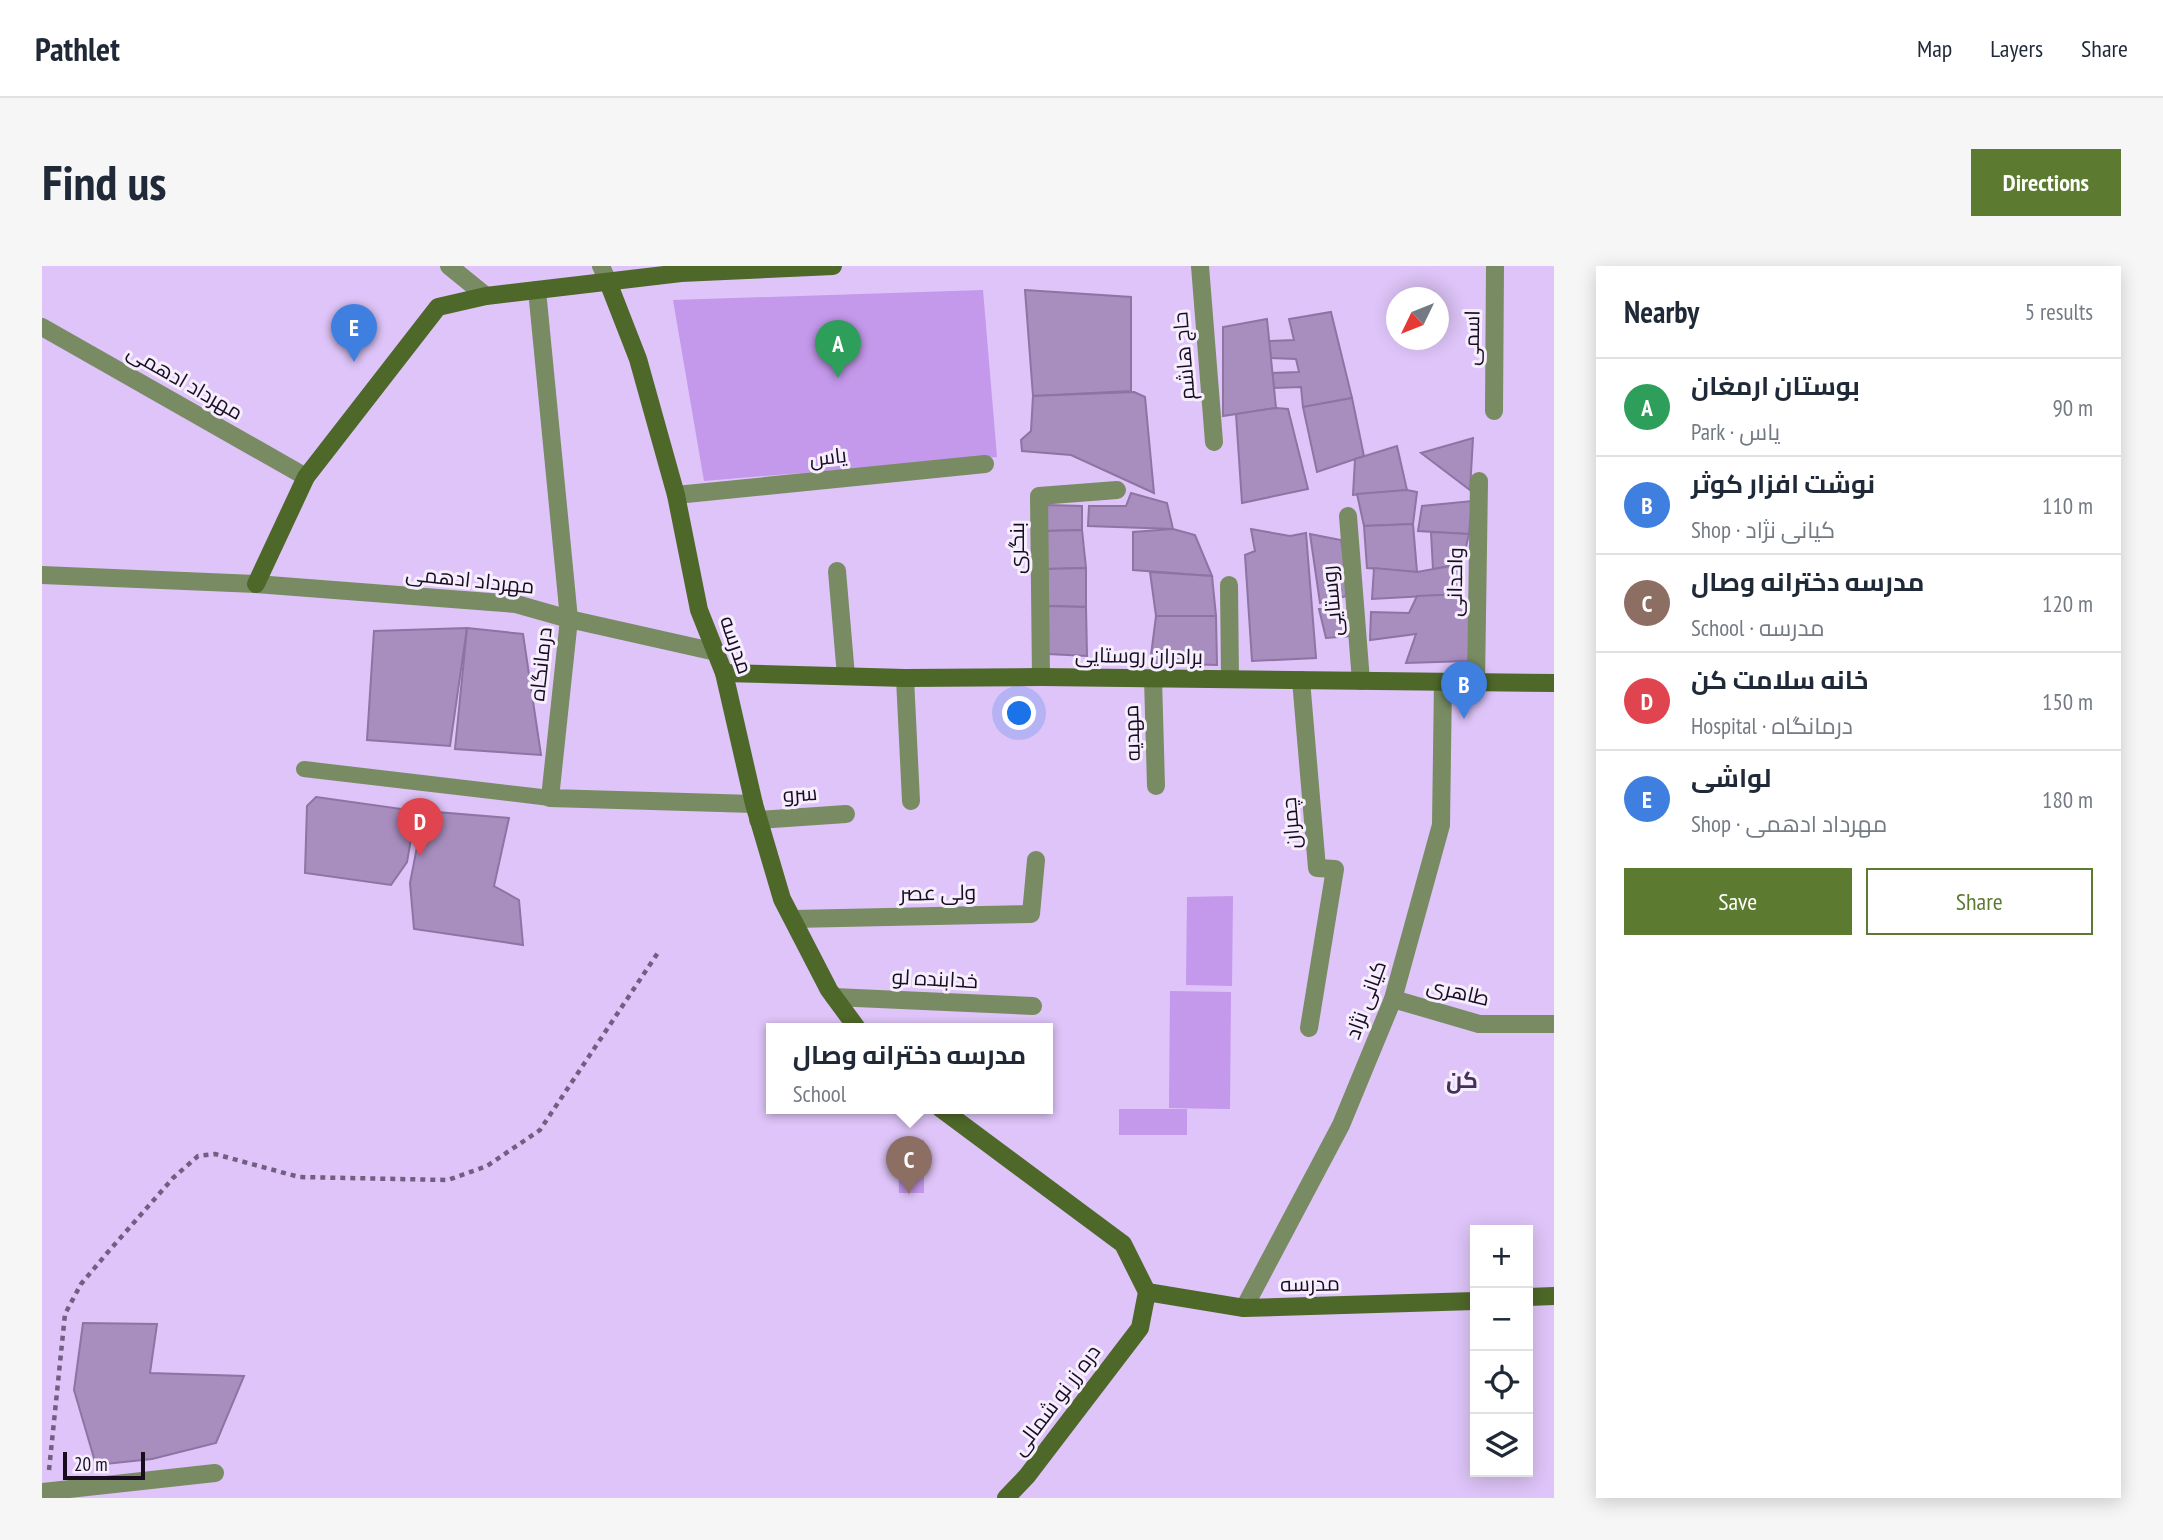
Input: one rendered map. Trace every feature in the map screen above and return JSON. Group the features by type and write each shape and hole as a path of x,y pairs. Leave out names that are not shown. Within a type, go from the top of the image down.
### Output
{"street":[{"path":"449,266 486,296"},
{"path":"256,584 306,477 438,307 486,296 537,290 604,274 833,266"},
{"name":"حاج هاشم","path":"1200,266 1214,442"},
{"name":"اسمی","path":"1494,411 1495,266"},
{"name":"مدرسه","path":"604,274 638,359 676,495 699,610 724,673 756,812 782,899 834,997 853,1023"},
{"name":"درمانگاه","path":"537,290 569,619 550,798"},
{"name":"مهرداد ادهمى","path":"42,327 306,477"},
{"name":"یاس","path":"676,495 985,464"},
{"name":"واحدانی","path":"1476,682 1479,481"},
{"name":"بنگری","path":"1041,677 1039,496 1117,490"},
{"name":"روستایی","path":"1348,516 1362,681"},
{"path":"837,571 846,676"},
{"name":"مهرداد ادهمی","path":"42,575 256,584 516,604 569,619 716,652"},
{"path":"1229,584 1230,680"},
{"name":"برادران روستایی","path":"724,673 905,678 1554,683"},
{"path":"905,678 911,801"},
{"name":"مهدیه","path":"1153,678 1156,786"},
{"name":"چمران","path":"1301,680 1317,868 1335,869 1309,1028"},
{"name":"کیانی نژاد","path":"1244,1308 1340,1125 1393,999 1441,825 1443,682"},
{"path":"550,798 756,812"},
{"name":"سرو","path":"756,812 846,814"},
{"name":"ولی عصر","path":"793,919 1031,914 1036,860"},
{"name":"خدابنده لو","path":"834,997 1033,1006"},
{"name":"طاهری","path":"1393,999 1479,1024 1554,1024"},
{"path":"948,1114 1123,1244 1147,1292"},
{"name":"مدرسه","path":"1147,1292 1244,1308 1470,1301"},
{"name":"دره زر نو شمالی","path":"1006,1498 1027,1476 1140,1328 1147,1292"},
{"path":"1533,1297 1554,1296"},
{"path":"44,1492 215,1473"}],"lane":[{"path":"304,769 550,798"}],"path":[{"path":"44,1492 65,1314 80,1284 173,1178 198,1156 215,1154 299,1177 448,1180 487,1166 540,1130 659,951"}],"shaded area":[{"path":"983,290 997,457 704,481 673,300"},
{"path":"1233,896 1232,986 1186,985 1187,897"},
{"path":"1170,991 1231,992 1230,1109 1169,1108"},
{"path":"1119,1109 1187,1109 1187,1135 1119,1135"},
{"path":"924,1140 924,1193 899,1193 898,1141"}],"building":[{"path":"1025,290 1131,297 1131,391 1033,396"},
{"path":"1331,312 1352,398 1303,407 1301,387 1274,388 1272,373 1299,372 1296,359 1271,358 1269,341 1294,340 1289,319"},
{"path":"1267,319 1276,408 1223,416 1223,327"},
{"path":"1134,392 1145,397 1154,493 1071,455 1022,451 1021,440 1031,431 1033,396"},
{"path":"1352,398 1364,456 1317,472 1303,407"},
{"path":"1276,408 1288,409 1308,489 1242,503 1236,414"},
{"path":"1473,438 1470,490 1421,453"},
{"path":"1397,446 1407,490 1353,495 1355,459"},
{"path":"1407,490 1417,492 1413,524 1364,526 1357,494"},
{"path":"1131,493 1167,503 1173,529 1088,526 1089,506 1126,506"},
{"path":"1472,501 1469,534 1418,531 1422,506"},
{"path":"1047,505 1082,506 1082,530 1046,531"},
{"path":"1413,524 1417,572 1367,568 1364,526"},
{"path":"1173,529 1195,535 1212,576 1133,570 1133,532"},
{"path":"1251,529 1290,536 1306,533 1316,658 1252,661 1245,555 1255,551"},
{"path":"1082,530 1086,568 1046,569 1046,531"},
{"path":"1431,532 1469,534 1462,564 1433,569"},
{"path":"1310,534 1341,540 1350,595 1320,603"},
{"path":"1462,564 1462,594 1372,599 1374,568 1417,572"},
{"path":"1086,568 1086,607 1045,606 1046,569"},
{"path":"1150,572 1212,576 1216,616 1156,616"},
{"path":"1462,594 1473,626 1468,661 1406,663 1416,634 1370,640 1371,612 1409,613 1417,596"},
{"path":"1045,606 1086,607 1087,656 1048,654"},
{"path":"1319,609 1352,610 1352,636 1326,638"},
{"path":"1156,616 1216,616 1217,665 1150,663"},
{"path":"467,628 450,746 367,740 374,631"},
{"path":"467,628 523,634 541,755 455,749"},
{"path":"316,797 416,811 407,862 391,885 305,873 307,806"},
{"path":"424,811 509,818 494,886 519,900 523,945 414,929 410,883"},
{"path":"83,1323 157,1324 150,1373 244,1376 216,1443 152,1459 96,1465 74,1390"}],"place":[{"name":"لواشی","path":"354,362"},
{"name":"بوستان ارمغان","path":"838,378"},
{"name":"نوشت افزار کوثر","path":"1464,719"},
{"name":"خانه سلامت کن","path":"420,856"},
{"name":"مدرسه دخترانه وصال","path":"909,1194"}],"district":[{"name":"کن","path":"1462,1080"}]}
